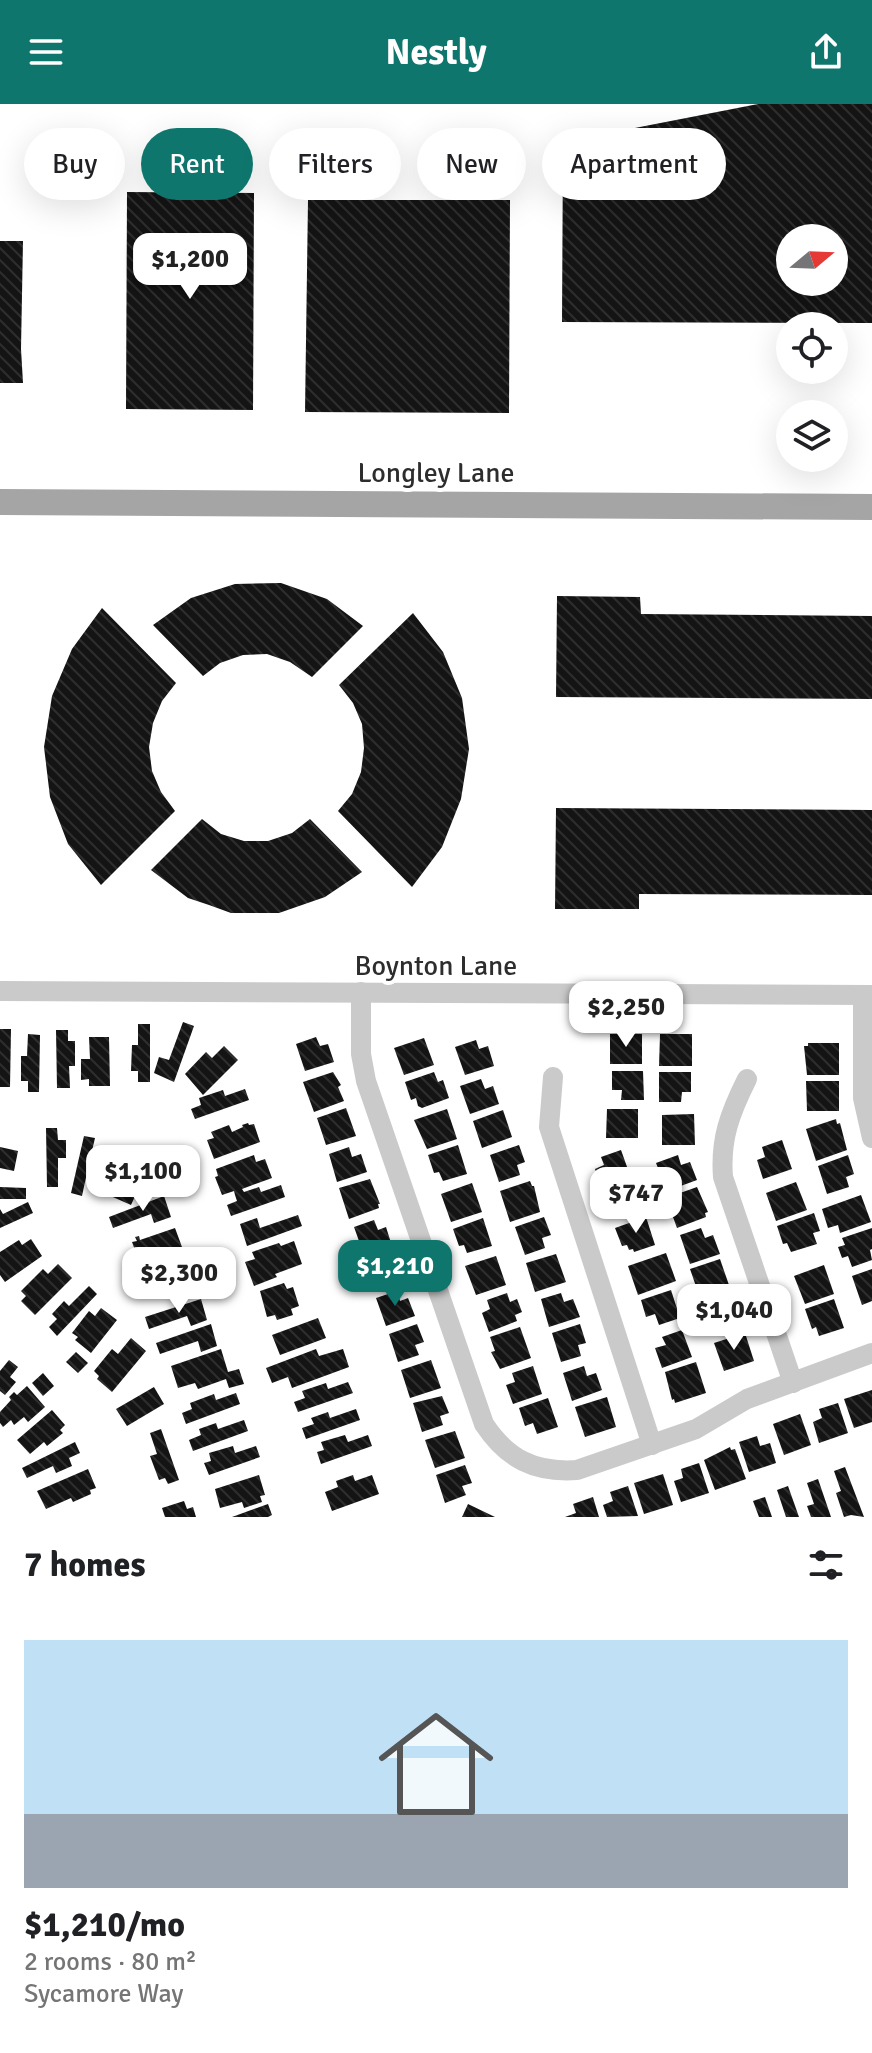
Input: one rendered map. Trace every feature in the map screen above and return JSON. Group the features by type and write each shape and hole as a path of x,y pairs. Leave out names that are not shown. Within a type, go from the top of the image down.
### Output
{"main road":[{"name":"Longley Lane","path":"0,502 872,507"}],"street":[{"name":"Boynton Lane","path":"0,991 867,995"},
{"path":"361,992 361,1054 366,1081 484,1424 495,1442 521,1462 557,1472 577,1470 696,1429 747,1399 872,1353"},
{"path":"867,995 863,1098 872,1138"},
{"path":"553,1077 549,1127 652,1445"},
{"path":"747,1079 729,1116 722,1160 723,1177 793,1383"}],"building":[{"path":"758,104 872,104 872,323 848,323 848,312 776,312 776,323 562,322 563,200 726,200 726,128 635,128"},
{"path":"127,192 141,192 141,200 253,200 254,193 253,410 126,409"},
{"path":"308,200 510,200 509,413 305,412"},
{"path":"0,241 23,241 23,383 0,383"},
{"path":"281,583 327,599 363,626 312,677 290,662 267,654 243,655 220,663 203,676 153,625 191,598 235,584"},
{"path":"557,596 640,597 641,614 872,616 872,699 556,697"},
{"path":"102,608 176,683 162,701 153,723 149,747 152,771 161,792 175,811 101,885 68,844 50,797 44,747 52,696 72,649"},
{"path":"413,613 443,652 462,698 469,749 461,799 442,847 412,887 338,811 352,794 361,772 364,748 362,724 353,703 339,685"},
{"path":"556,808 872,810 872,895 639,894 639,909 555,909"},
{"path":"202,819 221,834 244,841 268,841 292,833 310,819 362,872 325,897 279,913 231,913 188,898 151,870"},
{"path":"183,1022 194,1026 174,1082 154,1073 159,1057 169,1060"},
{"path":"138,1024 150,1024 150,1082 138,1082 138,1071 131,1071 132,1045 138,1045"},
{"path":"0,1029 11,1029 10,1087 0,1087"},
{"path":"56,1030 68,1030 68,1041 75,1041 75,1066 69,1066 70,1088 57,1088"},
{"path":"28,1034 40,1035 39,1092 28,1092 28,1081 21,1081 21,1056 27,1056"},
{"path":"610,1034 642,1034 642,1064 610,1064"},
{"path":"660,1034 692,1034 692,1066 659,1066"},
{"path":"89,1037 109,1037 110,1086 89,1086 89,1079 81,1080 81,1059 90,1059"},
{"path":"316,1037 320,1046 328,1044 334,1062 305,1071 296,1044"},
{"path":"424,1038 434,1065 404,1075 394,1048"},
{"path":"476,1040 479,1049 488,1046 494,1066 465,1075 455,1047"},
{"path":"808,1043 839,1043 839,1075 807,1075 804,1046"},
{"path":"224,1046 238,1060 203,1095 185,1074 206,1052 212,1058"},
{"path":"612,1071 643,1071 644,1100 621,1100 622,1090 612,1090"},
{"path":"333,1072 341,1085 338,1087 344,1101 314,1112 303,1082"},
{"path":"434,1072 438,1082 443,1080 449,1098 422,1108 418,1106 416,1098 411,1100 405,1082"},
{"path":"659,1072 691,1072 691,1092 682,1092 681,1102 659,1102"},
{"path":"481,1079 485,1089 493,1086 499,1104 470,1114 460,1086"},
{"path":"806,1081 839,1081 839,1111 807,1111"},
{"path":"245,1089 249,1100 195,1119 191,1109 201,1105 199,1098 223,1090 225,1096"},
{"path":"346,1108 356,1136 326,1145 317,1118"},
{"path":"447,1109 457,1139 427,1149 414,1120"},
{"path":"607,1109 638,1109 638,1138 606,1138"},
{"path":"503,1110 512,1137 482,1148 473,1121"},
{"path":"694,1114 695,1145 662,1145 662,1115"},
{"path":"836,1119 837,1124 840,1123 847,1150 816,1161 806,1129"},
{"path":"248,1123 254,1124 260,1142 214,1159 207,1140 214,1138 211,1132 229,1125 232,1132"},
{"path":"46,1128 57,1128 58,1140 66,1140 66,1158 58,1158 58,1187 47,1187"},
{"path":"84,1136 95,1138 92,1151 100,1153 96,1170 88,1168 82,1196 71,1193"},
{"path":"782,1140 792,1169 763,1179 757,1160 765,1157 762,1147"},
{"path":"458,1145 467,1174 443,1181 439,1172 434,1173 428,1155"},
{"path":"519,1145 525,1162 517,1165 520,1175 499,1182 490,1155"},
{"path":"0,1147 18,1151 14,1171 0,1168"},
{"path":"349,1147 352,1157 361,1154 367,1172 337,1182 329,1154"},
{"path":"127,1149 151,1161 131,1205 106,1194"},
{"path":"621,1150 631,1178 602,1188 595,1169 604,1165 601,1157"},
{"path":"254,1155 256,1162 265,1159 272,1178 242,1189 244,1192 259,1187 261,1192 281,1185 285,1197 231,1216 227,1205 237,1201 234,1191 222,1195 215,1177 218,1176 216,1169"},
{"path":"678,1155 681,1165 690,1162 697,1180 667,1191 656,1163"},
{"path":"848,1155 854,1174 846,1177 849,1187 827,1194 818,1166"},
{"path":"370,1179 379,1208 349,1219 339,1188"},
{"path":"530,1181 540,1212 510,1222 500,1191"},
{"path":"796,1182 807,1210 776,1221 766,1193"},
{"path":"472,1183 482,1212 451,1222 441,1194"},
{"path":"633,1184 643,1212 622,1218 619,1208 610,1211 604,1193"},
{"path":"0,1187 26,1188 26,1199 0,1199"},
{"path":"697,1187 708,1212 705,1213 706,1217 677,1228 666,1198"},
{"path":"861,1195 871,1222 840,1233 838,1225 828,1228 822,1209"},
{"path":"164,1196 171,1217 154,1223 151,1214 113,1228 109,1217"},
{"path":"28,1202 33,1213 0,1228 0,1209 3,1214"},
{"path":"814,1213 820,1231 813,1233 817,1244 791,1252 787,1243 783,1244 777,1226"},
{"path":"298,1215 302,1226 247,1246 240,1224 257,1218 260,1228"},
{"path":"544,1217 551,1235 542,1238 545,1248 525,1255 515,1227"},
{"path":"646,1217 655,1245 634,1252 627,1245 622,1246 615,1228"},
{"path":"483,1218 492,1246 467,1253 464,1245 459,1246 453,1229"},
{"path":"374,1220 378,1230 386,1227 392,1246 364,1255 354,1227"},
{"path":"175,1228 182,1247 174,1250 176,1256 158,1262 156,1255 129,1264 127,1255 136,1253 132,1242 137,1241 135,1237 139,1236 140,1240"},
{"path":"701,1228 705,1238 713,1235 720,1254 690,1264 680,1235"},
{"path":"872,1228 872,1260 852,1267 848,1256 842,1258 838,1247 845,1245 842,1238"},
{"path":"31,1239 42,1256 5,1282 0,1275 0,1252 19,1240 22,1245"},
{"path":"294,1241 302,1264 254,1286 245,1262 255,1259 252,1252"},
{"path":"395,1251 404,1279 375,1289 365,1261"},
{"path":"666,1253 676,1281 638,1295 628,1266"},
{"path":"556,1254 566,1282 535,1292 526,1263"},
{"path":"496,1256 506,1285 476,1295 465,1266"},
{"path":"720,1259 730,1288 700,1298 690,1269"},
{"path":"58,1264 72,1278 35,1315 21,1301 26,1296 21,1291 43,1269 48,1274"},
{"path":"824,1265 834,1294 805,1304 794,1276"},
{"path":"186,1266 194,1290 171,1298 168,1292 147,1299 141,1281"},
{"path":"872,1269 872,1301 862,1305 852,1276"},
{"path":"284,1283 287,1289 293,1287 299,1306 291,1309 293,1315 277,1320 275,1315 267,1317 260,1291"},
{"path":"89,1286 97,1294 57,1336 49,1327 57,1319 52,1314 64,1301 69,1306"},
{"path":"671,1290 680,1318 659,1325 655,1314 646,1317 641,1300"},
{"path":"397,1291 400,1301 408,1298 415,1316 386,1326 376,1298"},
{"path":"507,1293 510,1302 517,1299 522,1312 515,1315 517,1321 489,1332 482,1313 490,1309 487,1300"},
{"path":"561,1293 564,1302 573,1299 580,1317 549,1327 541,1299"},
{"path":"201,1299 207,1320 191,1326 187,1316 149,1329 145,1317"},
{"path":"834,1299 844,1328 819,1336 816,1327 812,1329 805,1309"},
{"path":"726,1301 729,1311 738,1308 744,1327 714,1336 705,1308"},
{"path":"101,1308 117,1320 91,1353 75,1340 78,1337 72,1333 89,1311 95,1316"},
{"path":"318,1318 326,1338 280,1355 272,1335"},
{"path":"211,1324 217,1346 201,1352 198,1341 160,1354 156,1343"},
{"path":"417,1324 424,1342 415,1345 419,1355 398,1362 389,1334"},
{"path":"580,1324 586,1343 578,1345 581,1356 561,1362 552,1333"},
{"path":"520,1327 531,1358 500,1369 491,1352 495,1351 490,1337"},
{"path":"682,1330 692,1357 662,1368 655,1348 666,1345 662,1337"},
{"path":"745,1333 754,1361 724,1371 714,1343"},
{"path":"131,1338 146,1351 112,1392 97,1379 99,1376 94,1371 112,1349 118,1354"},
{"path":"221,1349 228,1372 239,1369 244,1384 229,1388 226,1379 198,1389 195,1383 178,1388 171,1366"},
{"path":"316,1349 319,1356 343,1349 349,1367 292,1388 288,1377 272,1383 266,1368"},
{"path":"76,1352 88,1363 78,1373 66,1362"},
{"path":"9,1360 18,1367 10,1377 16,1382 5,1395 0,1391 0,1371"},
{"path":"431,1360 441,1388 410,1398 401,1370"},
{"path":"696,1362 706,1393 675,1403 665,1372"},
{"path":"533,1366 542,1394 513,1404 506,1385 515,1382 512,1373"},
{"path":"584,1366 587,1376 596,1373 602,1390 572,1401 563,1373"},
{"path":"43,1373 54,1386 43,1396 32,1383"},
{"path":"348,1382 353,1393 298,1412 294,1402 305,1398 302,1391 326,1383 328,1389"},
{"path":"27,1386 45,1407 28,1422 24,1417 14,1425 11,1420 3,1427 0,1412 14,1392 17,1395"},
{"path":"154,1387 164,1404 127,1426 116,1409"},
{"path":"872,1390 872,1422 854,1428 844,1399"},
{"path":"236,1393 240,1404 186,1424 182,1413 192,1409 190,1403 214,1394 216,1400"},
{"path":"442,1396 449,1413 440,1416 443,1425 422,1432 413,1403"},
{"path":"607,1397 616,1427 585,1437 575,1407"},
{"path":"548,1398 558,1427 537,1434 533,1423 525,1426 519,1408"},
{"path":"838,1403 848,1433 819,1443 813,1422 822,1418 819,1409"},
{"path":"356,1409 360,1420 306,1439 302,1428 314,1424 311,1418 328,1412 330,1418"},
{"path":"52,1410 65,1425 60,1430 63,1433 47,1446 44,1442 30,1454 17,1440"},
{"path":"800,1414 811,1445 784,1455 773,1424"},
{"path":"244,1420 248,1431 193,1451 189,1440 201,1435 199,1429 216,1423 218,1429"},
{"path":"161,1429 179,1480 168,1484 165,1478 159,1480 150,1456 157,1454 150,1433"},
{"path":"455,1431 465,1458 435,1468 425,1440"},
{"path":"345,1435 348,1442 368,1435 372,1446 321,1464 317,1452 324,1450 321,1442"},
{"path":"757,1436 760,1446 770,1443 776,1463 749,1472 739,1442"},
{"path":"75,1442 80,1453 69,1458 72,1466 56,1473 53,1466 27,1478 22,1468"},
{"path":"233,1446 235,1453 256,1446 260,1457 209,1475 204,1463 211,1461 209,1453"},
{"path":"730,1447 731,1450 735,1449 746,1479 715,1490 704,1460"},
{"path":"699,1463 709,1493 681,1502 674,1481 683,1478 681,1469"},
{"path":"465,1465 472,1483 462,1486 466,1495 445,1503 436,1475"},
{"path":"845,1467 864,1517 844,1517 836,1493 841,1491 834,1471"},
{"path":"88,1469 96,1488 90,1490 91,1494 73,1502 71,1498 46,1509 37,1491"},
{"path":"663,1474 673,1505 644,1514 634,1483"},
{"path":"259,1475 265,1495 260,1496 262,1502 244,1508 242,1502 220,1508 215,1489"},
{"path":"353,1475 355,1481 372,1475 379,1494 332,1511 325,1492 338,1487 336,1481"},
{"path":"818,1479 831,1517 811,1517 807,1506 814,1504 807,1483"},
{"path":"628,1486 638,1516 607,1517 603,1505 613,1501 610,1492"},
{"path":"788,1486 799,1517 786,1517 777,1490"},
{"path":"593,1497 599,1517 565,1517 576,1513 573,1504"},
{"path":"765,1497 772,1517 759,1517 753,1501"},
{"path":"184,1501 187,1509 193,1507 196,1517 165,1517 162,1508"},
{"path":"268,1504 272,1515 268,1517 232,1517"},
{"path":"468,1504 495,1517 462,1517"}]}
